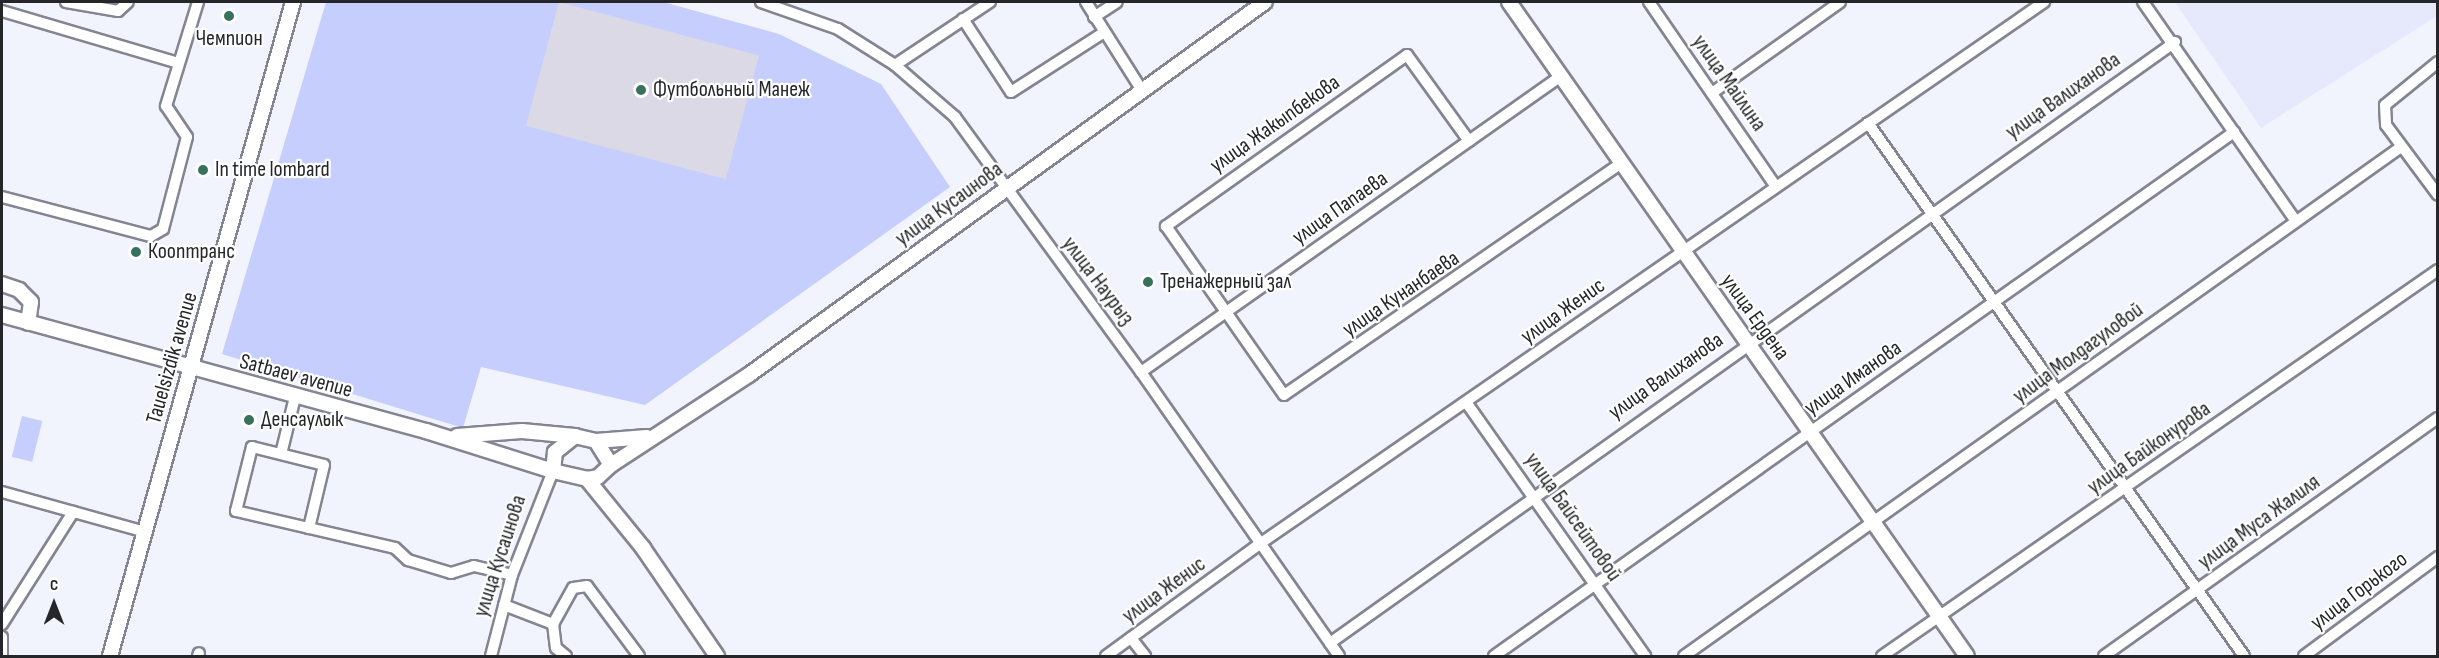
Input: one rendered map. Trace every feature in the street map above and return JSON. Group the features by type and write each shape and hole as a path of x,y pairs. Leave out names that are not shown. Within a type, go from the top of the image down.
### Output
{"street":[{"path":"66,2 118,11 128,2"},
{"path":"2,197 151,236 163,229 187,137 166,106 198,2"},
{"name":"Tauelsizdik avenue","path":"110,657 293,2"},
{"name":"улица Наурыз","path":"761,2 838,29 894,65 955,117 1141,372 1339,657"},
{"path":"894,65 990,2"},
{"path":"1086,2 1102,33 1143,92"},
{"path":"1094,17 1117,2"},
{"name":"улица Кусаинова","path":"587,479 609,468 654,435 750,374 1265,2"},
{"name":"улица Ердена","path":"1509,2 1682,252 1812,431 1967,657"},
{"name":"улица Майлина","path":"1649,2 1776,187"},
{"path":"1712,93 1840,2"},
{"name":"улица Женис","path":"1106,657 1261,543 2044,2"},
{"path":"2143,2 2175,42 2296,221"},
{"path":"2,11 179,63"},
{"path":"963,19 1011,92 1102,33"},
{"name":"улица Валиханова","path":"1330,643 1748,342 2175,42"},
{"name":"улица Жакыпбекова","path":"1226,312 1168,223 1404,56 1469,141"},
{"path":"2438,62 2385,105 2386,125 2438,195"},
{"name":"улица Папаева","path":"1141,372 1561,76"},
{"path":"1868,123 2059,391 2244,657"},
{"name":"улица Иманова","path":"1494,657 2234,132"},
{"name":"улица Молдагуловой","path":"1684,657 2401,147"},
{"name":"улица Кунанбаева","path":"1226,312 1284,395 1620,164"},
{"name":"улица Байконурова","path":"1886,655 2438,270"},
{"path":"2,284 18,290 31,302 28,323"},
{"name":"Satbaev avenue","path":"2,315 190,369 445,437 553,471 587,479"},
{"path":"281,454 294,397"},
{"name":"улица Байсейтовой","path":"1466,402 1597,585 1645,657"},
{"name":"улица Муса Жалиля","path":"2104,657 2438,418"},
{"path":"445,437 522,430 575,436 596,441 654,435"},
{"path":"553,471 555,452 575,436"},
{"path":"596,441 609,468 614,509"},
{"path":"309,528 324,465 252,447 236,511 309,528 395,548 408,560 451,573 474,566 512,575"},
{"name":"улица Кусаинова","path":"490,657 512,575 553,471"},
{"path":"587,479 614,509 717,657"},
{"path":"2,493 145,532"},
{"path":"2,624 73,512"},
{"name":"улица Горького","path":"2304,657 2438,557"},
{"path":"566,657 556,648 553,624 573,588 587,586 639,657"},
{"path":"504,605 553,624"},
{"path":"2,637 2,656"},
{"path":"1131,638 1144,657"}],"shaded area":[{"path":"326,2 663,2 779,34 881,84 950,187 645,405 481,367 463,428 222,354"},
{"path":"2175,2 2437,2 2437,16 2261,128"},
{"path":"22,416 42,421 32,462 12,457"}],"building":[{"name":"Футбольный Манеж","path":"559,2 759,56 726,179 526,126"}],"place":[{"name":"Чемпион","path":"229,16"},
{"name":"Футбольный Манеж","path":"641,90"},
{"name":"In time lombard","path":"203,170"},
{"name":"Кооптранс","path":"136,252"},
{"name":"Тренажерный зал","path":"1148,282"},
{"name":"Денсаулык","path":"249,420"}]}
